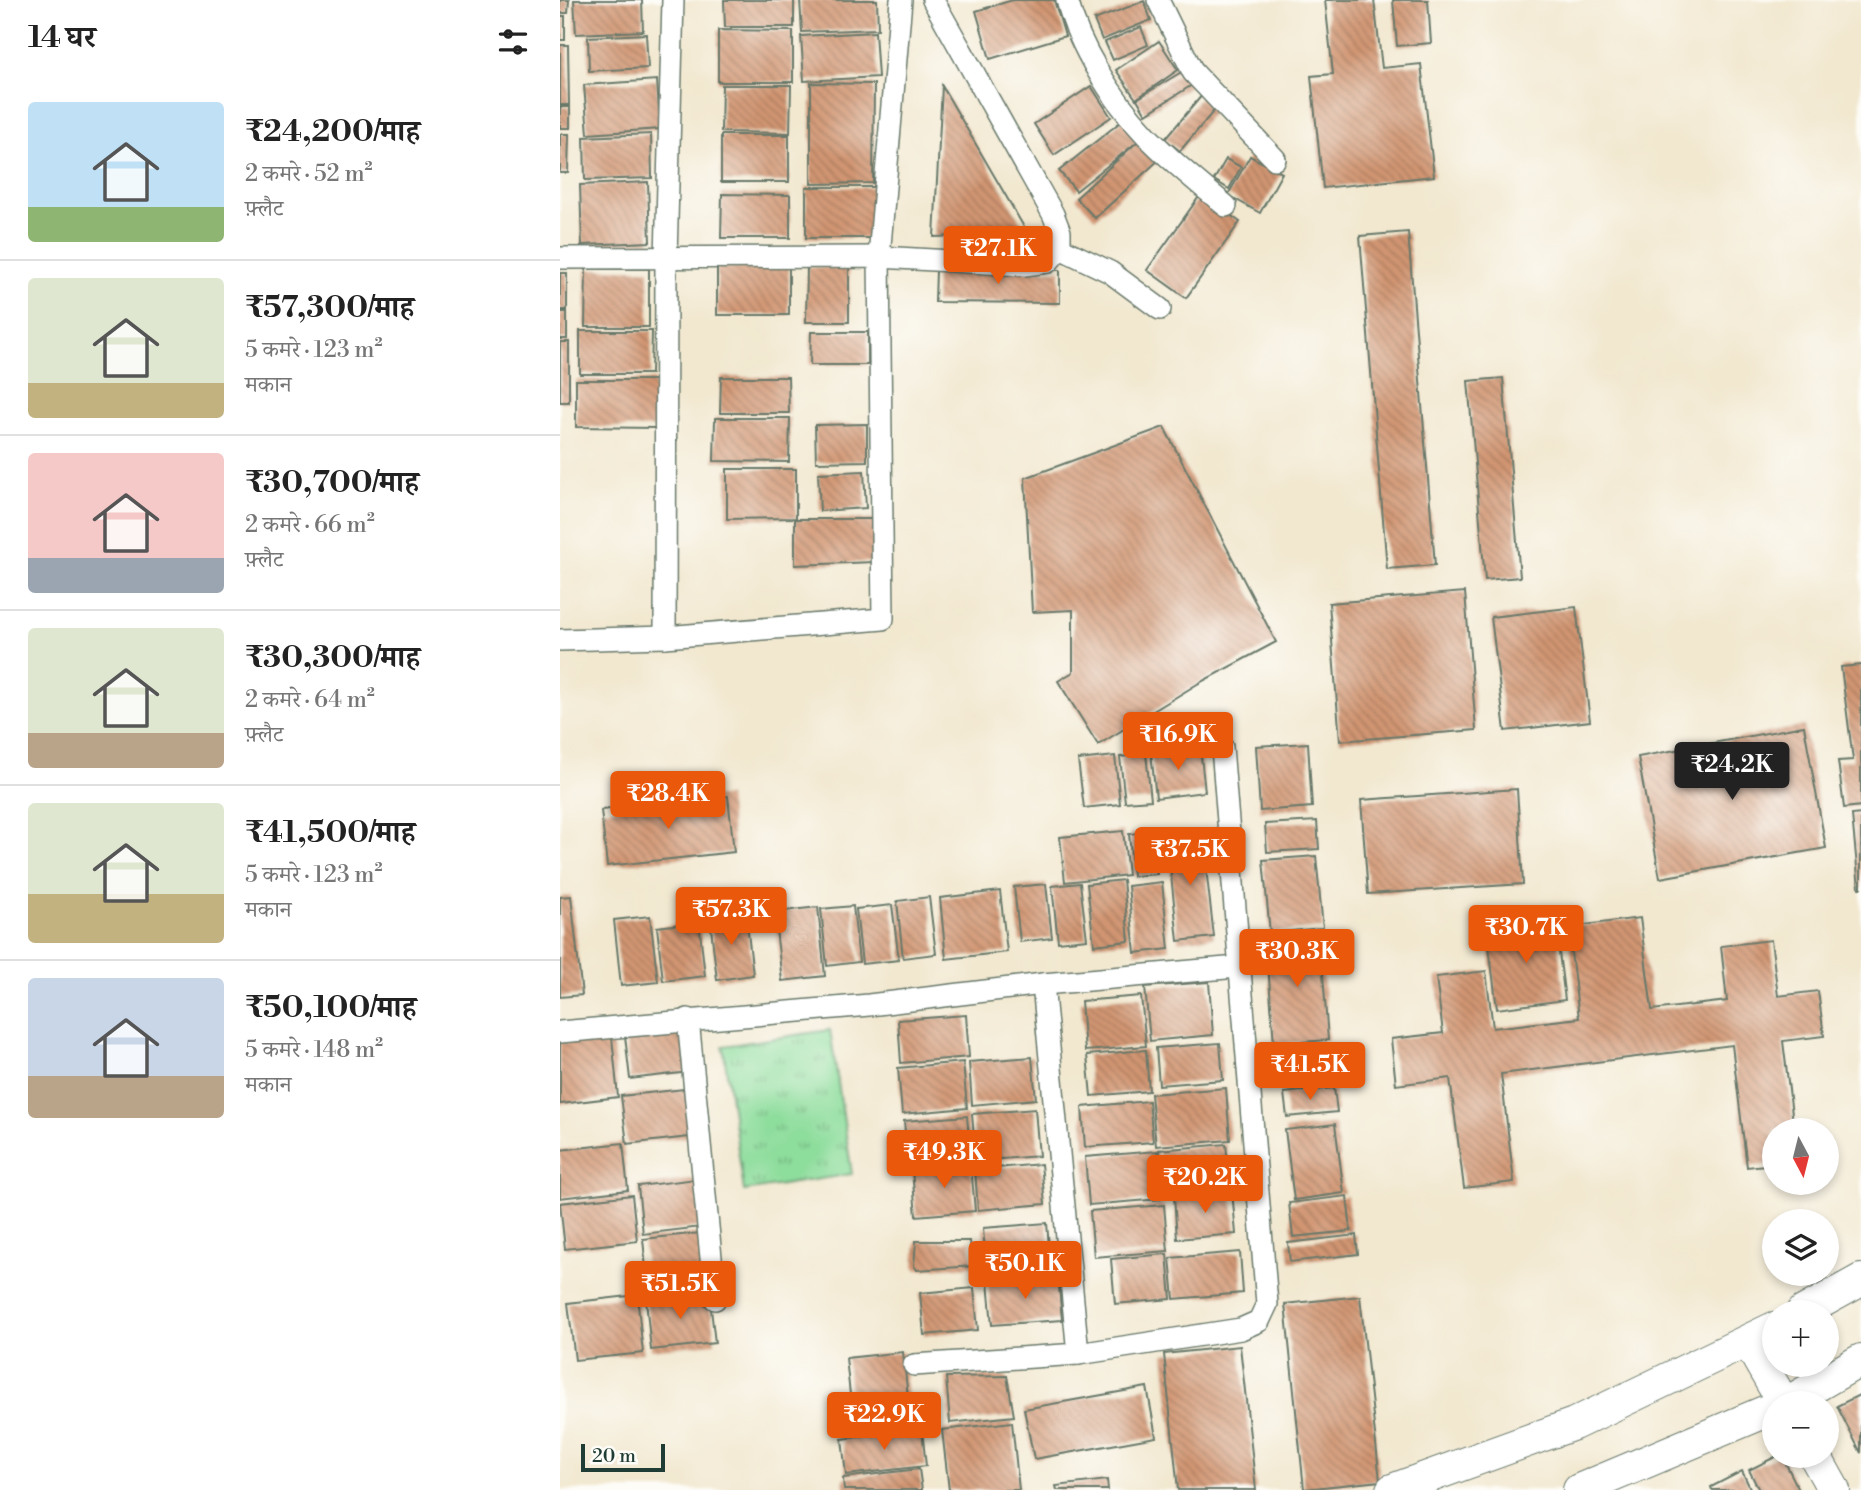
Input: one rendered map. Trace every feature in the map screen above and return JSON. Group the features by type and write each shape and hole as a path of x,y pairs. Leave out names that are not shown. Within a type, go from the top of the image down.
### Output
{"main road":[{"path":"1825,1300 1861,1280"},
{"path":"1392,1490 1574,1424 1762,1336"},
{"path":"1807,1391 1861,1360"},
{"path":"1579,1490 1762,1413"},
{"path":"1822,1468 1834,1490"}],"street":[{"path":"665,637 666,258 673,0"},
{"path":"560,640 665,637 883,619 879,257 901,0"},
{"path":"560,258 879,257 1024,265 1048,262 1060,248 1060,232 1053,214 933,0"},
{"path":"1067,0 1080,36 1102,74 1145,134 1226,206"},
{"path":"1158,0 1193,72 1275,159"},
{"path":"1060,248 1110,272 1160,309"},
{"path":"914,1365 1078,1354 1241,1329 1259,1321 1266,1304 1222,747"},
{"path":"560,1032 869,1005 1043,984 1238,967"},
{"path":"1043,984 1078,1354"},
{"path":"688,1019 715,1299"}],"green space":[{"path":"830,1030 852,1174 744,1191 723,1046"}],"building":[{"path":"560,0 569,0 568,13 560,13"},
{"path":"574,0 642,0 643,31 576,34"},
{"path":"724,0 794,0 794,27 725,27"},
{"path":"800,0 877,0 878,29 802,32"},
{"path":"1013,0 1054,0 1065,36 990,59 976,11"},
{"path":"1325,0 1374,0 1382,68 1421,64 1434,176 1323,188 1311,76 1333,74"},
{"path":"1393,0 1428,0 1431,43 1397,46"},
{"path":"1144,1 1151,20 1102,40 1094,20"},
{"path":"560,16 565,16 565,40 560,40"},
{"path":"1141,27 1148,45 1113,60 1105,42"},
{"path":"718,30 793,31 793,82 718,82"},
{"path":"875,32 878,77 804,81 801,36"},
{"path":"646,34 648,68 589,71 588,37"},
{"path":"1159,41 1178,70 1136,99 1116,70"},
{"path":"560,45 568,45 569,105 560,105"},
{"path":"1183,71 1192,85 1146,114 1137,99"},
{"path":"657,80 660,129 588,134 584,85"},
{"path":"811,83 874,84 873,183 811,184"},
{"path":"722,85 791,85 790,133 721,132"},
{"path":"942,86 1028,234 934,237"},
{"path":"1091,86 1111,117 1054,155 1034,124"},
{"path":"1203,94 1218,106 1180,151 1165,139"},
{"path":"560,107 570,107 570,128 560,128"},
{"path":"1124,119 1161,158 1095,218 1076,198 1137,142 1076,191 1059,171"},
{"path":"560,134 569,134 568,173 560,173"},
{"path":"651,134 652,178 585,180 584,137"},
{"path":"721,135 789,135 789,182 721,182"},
{"path":"1250,156 1282,173 1260,213 1228,195"},
{"path":"1226,159 1241,167 1229,189 1214,180"},
{"path":"648,182 650,242 582,245 580,185"},
{"path":"806,187 875,187 875,238 806,238"},
{"path":"722,194 790,195 790,238 721,238"},
{"path":"1201,194 1240,222 1186,298 1147,270"},
{"path":"1408,232 1435,565 1387,569 1360,236"},
{"path":"717,267 789,267 789,315 717,315"},
{"path":"807,267 849,268 849,322 806,322"},
{"path":"586,269 649,269 649,327 585,327"},
{"path":"936,270 1060,270 1060,303 935,302"},
{"path":"560,273 567,273 567,310 560,310"},
{"path":"560,312 567,312 567,339 560,339"},
{"path":"580,331 652,331 651,374 580,374"},
{"path":"811,332 868,332 868,365 810,365"},
{"path":"560,342 569,342 569,402 560,402"},
{"path":"721,377 788,377 789,413 720,413"},
{"path":"1503,378 1520,577 1485,580 1468,381"},
{"path":"576,380 655,380 655,428 576,427"},
{"path":"715,418 790,418 789,462 714,461"},
{"path":"867,424 867,461 816,462 815,425"},
{"path":"1164,427 1276,642 1199,683 1098,745 1058,681 1073,672 1073,610 1032,612 1025,478"},
{"path":"727,469 796,469 796,518 727,519"},
{"path":"864,471 866,508 820,511 818,473"},
{"path":"795,519 875,519 875,562 795,565"},
{"path":"1465,592 1476,730 1340,741 1329,603"},
{"path":"1576,607 1590,721 1505,731 1491,617"},
{"path":"1861,665 1861,806 1844,808 1838,761 1853,760 1841,667"},
{"path":"1804,726 1826,848 1660,878 1638,757"},
{"path":"1308,743 1312,807 1260,811 1256,746"},
{"path":"1200,747 1205,792 1156,798 1151,752"},
{"path":"1146,754 1151,800 1125,802 1120,757"},
{"path":"1115,756 1120,804 1084,808 1078,760"},
{"path":"1517,789 1523,884 1368,894 1361,800"},
{"path":"728,796 734,852 607,866 601,810"},
{"path":"1861,814 1861,888 1859,888 1852,815"},
{"path":"1317,821 1319,849 1267,852 1265,824"},
{"path":"1123,831 1128,875 1065,882 1060,837"},
{"path":"1153,831 1157,874 1133,876 1129,834"},
{"path":"1202,833 1214,937 1178,941 1167,837"},
{"path":"1316,856 1323,928 1270,933 1263,860"},
{"path":"1123,880 1129,941 1094,945 1087,884"},
{"path":"1162,882 1169,949 1135,953 1128,886"},
{"path":"1080,883 1087,939 1058,942 1052,886"},
{"path":"1046,884 1052,938 1020,942 1014,887"},
{"path":"1000,891 1007,952 946,959 940,898"},
{"path":"571,896 582,995 560,997 560,897"},
{"path":"929,897 936,954 903,958 897,901"},
{"path":"892,905 899,960 862,964 856,909"},
{"path":"853,906 859,962 827,966 821,909"},
{"path":"818,907 825,976 782,981 774,912"},
{"path":"746,915 753,975 717,980 710,919"},
{"path":"650,916 658,982 621,986 614,920"},
{"path":"1640,918 1652,1010 1727,1001 1721,946 1771,940 1778,996 1818,991 1824,1036 1783,1041 1793,1118 1762,1118 1762,1165 1747,1167 1732,1045 1501,1074 1514,1182 1464,1188 1450,1078 1396,1085 1391,1039 1443,1033 1436,977 1486,971 1493,1028 1579,1018 1568,927"},
{"path":"1555,921 1565,1000 1497,1009 1487,930"},
{"path":"699,922 705,976 663,981 657,927"},
{"path":"1320,934 1328,1040 1274,1044 1266,938"},
{"path":"1209,982 1213,1035 1150,1041 1145,987"},
{"path":"1141,996 1146,1046 1085,1051 1081,1001"},
{"path":"966,1015 969,1057 901,1063 898,1020"},
{"path":"684,1030 689,1072 630,1079 625,1036"},
{"path":"612,1037 618,1097 560,1104 560,1043"},
{"path":"1220,1043 1223,1080 1159,1085 1156,1048"},
{"path":"1332,1047 1336,1081 1278,1089 1274,1054"},
{"path":"1146,1050 1149,1091 1091,1096 1087,1055"},
{"path":"1032,1057 1036,1099 972,1105 969,1062"},
{"path":"963,1062 967,1108 902,1114 898,1068"},
{"path":"693,1088 698,1136 627,1144 621,1096"},
{"path":"1226,1088 1230,1140 1156,1146 1151,1094"},
{"path":"1334,1088 1337,1112 1287,1117 1284,1093"},
{"path":"1149,1101 1153,1142 1085,1147 1082,1107"},
{"path":"1035,1109 1039,1156 976,1161 972,1114"},
{"path":"967,1116 971,1161 908,1166 904,1121"},
{"path":"1335,1124 1344,1193 1294,1200 1285,1130"},
{"path":"623,1143 628,1190 560,1198 560,1150"},
{"path":"1226,1144 1230,1184 1162,1190 1159,1150"},
{"path":"1157,1151 1161,1199 1089,1205 1085,1157"},
{"path":"1041,1164 1045,1204 978,1210 975,1170"},
{"path":"971,1165 975,1211 916,1216 912,1170"},
{"path":"696,1179 702,1227 643,1234 638,1186"},
{"path":"1232,1191 1236,1234 1177,1239 1174,1196"},
{"path":"632,1195 637,1241 565,1249 560,1203"},
{"path":"1347,1196 1351,1231 1293,1237 1289,1203"},
{"path":"1164,1205 1168,1251 1094,1257 1090,1211"},
{"path":"1047,1223 1051,1271 987,1276 983,1228"},
{"path":"700,1233 706,1282 648,1288 643,1239"},
{"path":"1356,1235 1358,1254 1290,1262 1288,1243"},
{"path":"916,1241 970,1241 973,1266 917,1270 914,1266"},
{"path":"1240,1252 1243,1293 1174,1299 1170,1258"},
{"path":"1167,1254 1171,1299 1115,1304 1111,1259"},
{"path":"1058,1276 1062,1320 992,1325 988,1282"},
{"path":"974,1288 978,1330 924,1335 920,1293"},
{"path":"709,1292 715,1343 651,1350 646,1300"},
{"path":"637,1295 643,1353 575,1360 568,1303"},
{"path":"1360,1296 1380,1481 1304,1489 1285,1304"},
{"path":"1240,1346 1256,1490 1178,1490 1164,1354"},
{"path":"903,1352 911,1425 854,1431 846,1358"},
{"path":"1007,1376 1014,1416 950,1423 946,1377"},
{"path":"1147,1387 1156,1437 1034,1459 1024,1409"},
{"path":"1861,1394 1861,1453 1839,1410 1839,1405"},
{"path":"1012,1422 1019,1490 949,1490 942,1430"},
{"path":"922,1430 926,1466 846,1475 842,1439"},
{"path":"1762,1464 1762,1468 1788,1468 1799,1490 1759,1490 1749,1470"},
{"path":"919,1469 922,1490 844,1490 843,1478"},
{"path":"1742,1471 1751,1490 1712,1490 1711,1487"},
{"path":"1107,1480 1108,1490 1057,1490 1056,1486"}]}
